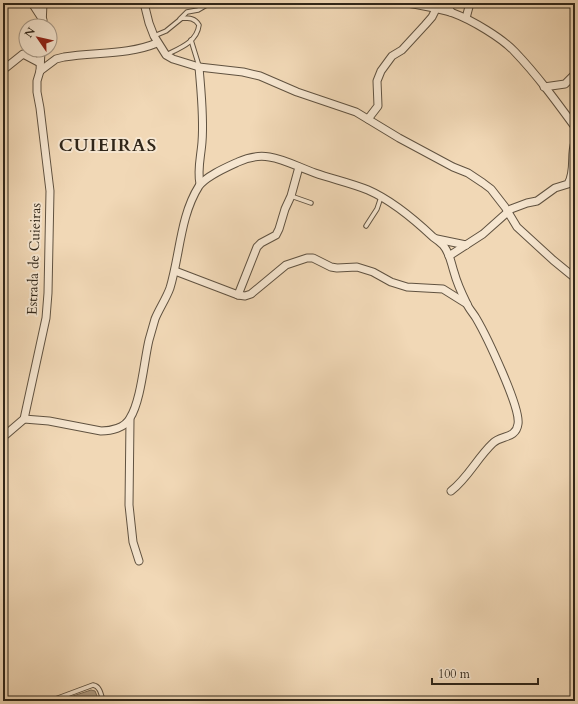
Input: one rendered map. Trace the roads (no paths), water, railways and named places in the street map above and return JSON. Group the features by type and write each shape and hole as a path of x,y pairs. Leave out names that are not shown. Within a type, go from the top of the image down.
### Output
{"street":[{"path":"32,3 40,18"},
{"path":"43,3 43,18"},
{"path":"144,3 149,23 156,40 166,55 173,59 199,67 243,72 260,76 297,92 349,109 399,138 475,177 491,189 518,227 553,260 575,278"},
{"path":"408,3 452,12 466,18 492,34 514,51 575,127"},
{"path":"446,3 452,12"},
{"path":"466,18 470,3"},
{"path":"368,119 378,106 377,81 381,71 392,56 402,50 425,25 436,9"},
{"path":"40,71 56,60 64,57 125,52 144,48 156,40"},
{"path":"3,70 23,54 40,63"},
{"name":"Estrada de Cuieiras","path":"24,419 46,318 48,293 50,191 37,92 40,58"},
{"path":"199,67 202,116 202,142 198,174 200,184"},
{"path":"544,87 565,84 575,74"},
{"path":"450,256 483,234 516,206 537,201 555,188 568,184 573,170 573,150 575,142"},
{"path":"140,561 133,542 129,505 130,420 136,404 155,319 168,292 175,271 184,222 200,184 218,171 253,156 270,156 381,196 424,228 442,244 450,256 454,272 467,304 484,331 512,396 518,414 518,424 512,435 494,442 464,480 451,491"},
{"path":"238,295 257,247 260,243 276,235 279,229 291,196 299,167"},
{"path":"436,239 466,244"},
{"path":"175,271 238,295 245,296 251,294 286,265 308,258 313,258 331,267 357,268 373,272 402,286 443,289 467,304"},
{"path":"3,437 24,419 49,421 100,431 109,431 118,428 130,420"}],"lane":[{"path":"156,40 187,12 198,10 210,3"},
{"path":"166,55 179,50 191,40 198,29 199,24 192,18 179,19"},
{"path":"191,40 199,67"},
{"path":"291,196 311,203"},
{"path":"366,226 377,209 381,196"},
{"path":"50,701 93,685 99,688 104,701"}],"district":[{"name":"CUIEIRAS","path":"108,145"}]}
